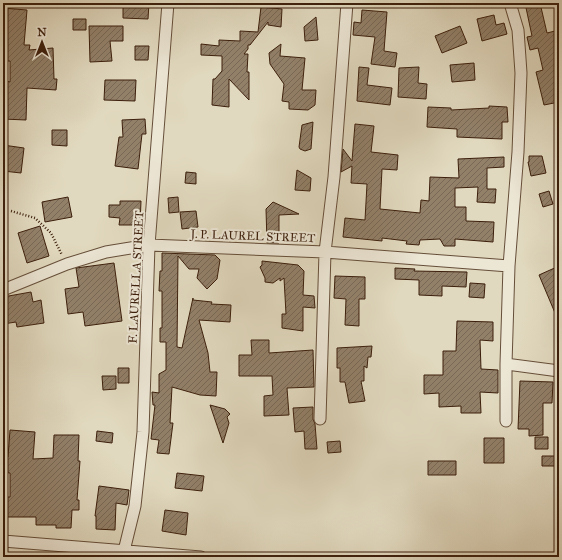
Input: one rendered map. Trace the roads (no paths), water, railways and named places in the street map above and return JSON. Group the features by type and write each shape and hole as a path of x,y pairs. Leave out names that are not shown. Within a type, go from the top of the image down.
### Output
{"street":[{"name":"F. LAURELLA STREET","path":"124,550 135,506 143,432 149,245 168,3"},
{"path":"320,419 325,252 334,177 347,3"},
{"path":"506,421 508,266 518,152 521,73 518,30 510,3"},
{"name":"J. P. LAUREL STREET","path":"3,290 67,264 106,252 149,245 325,252 508,266"},
{"path":"506,364 559,371"},
{"path":"3,541 201,557"}],"lane":[{"path":"3,208 3,227"}]}
